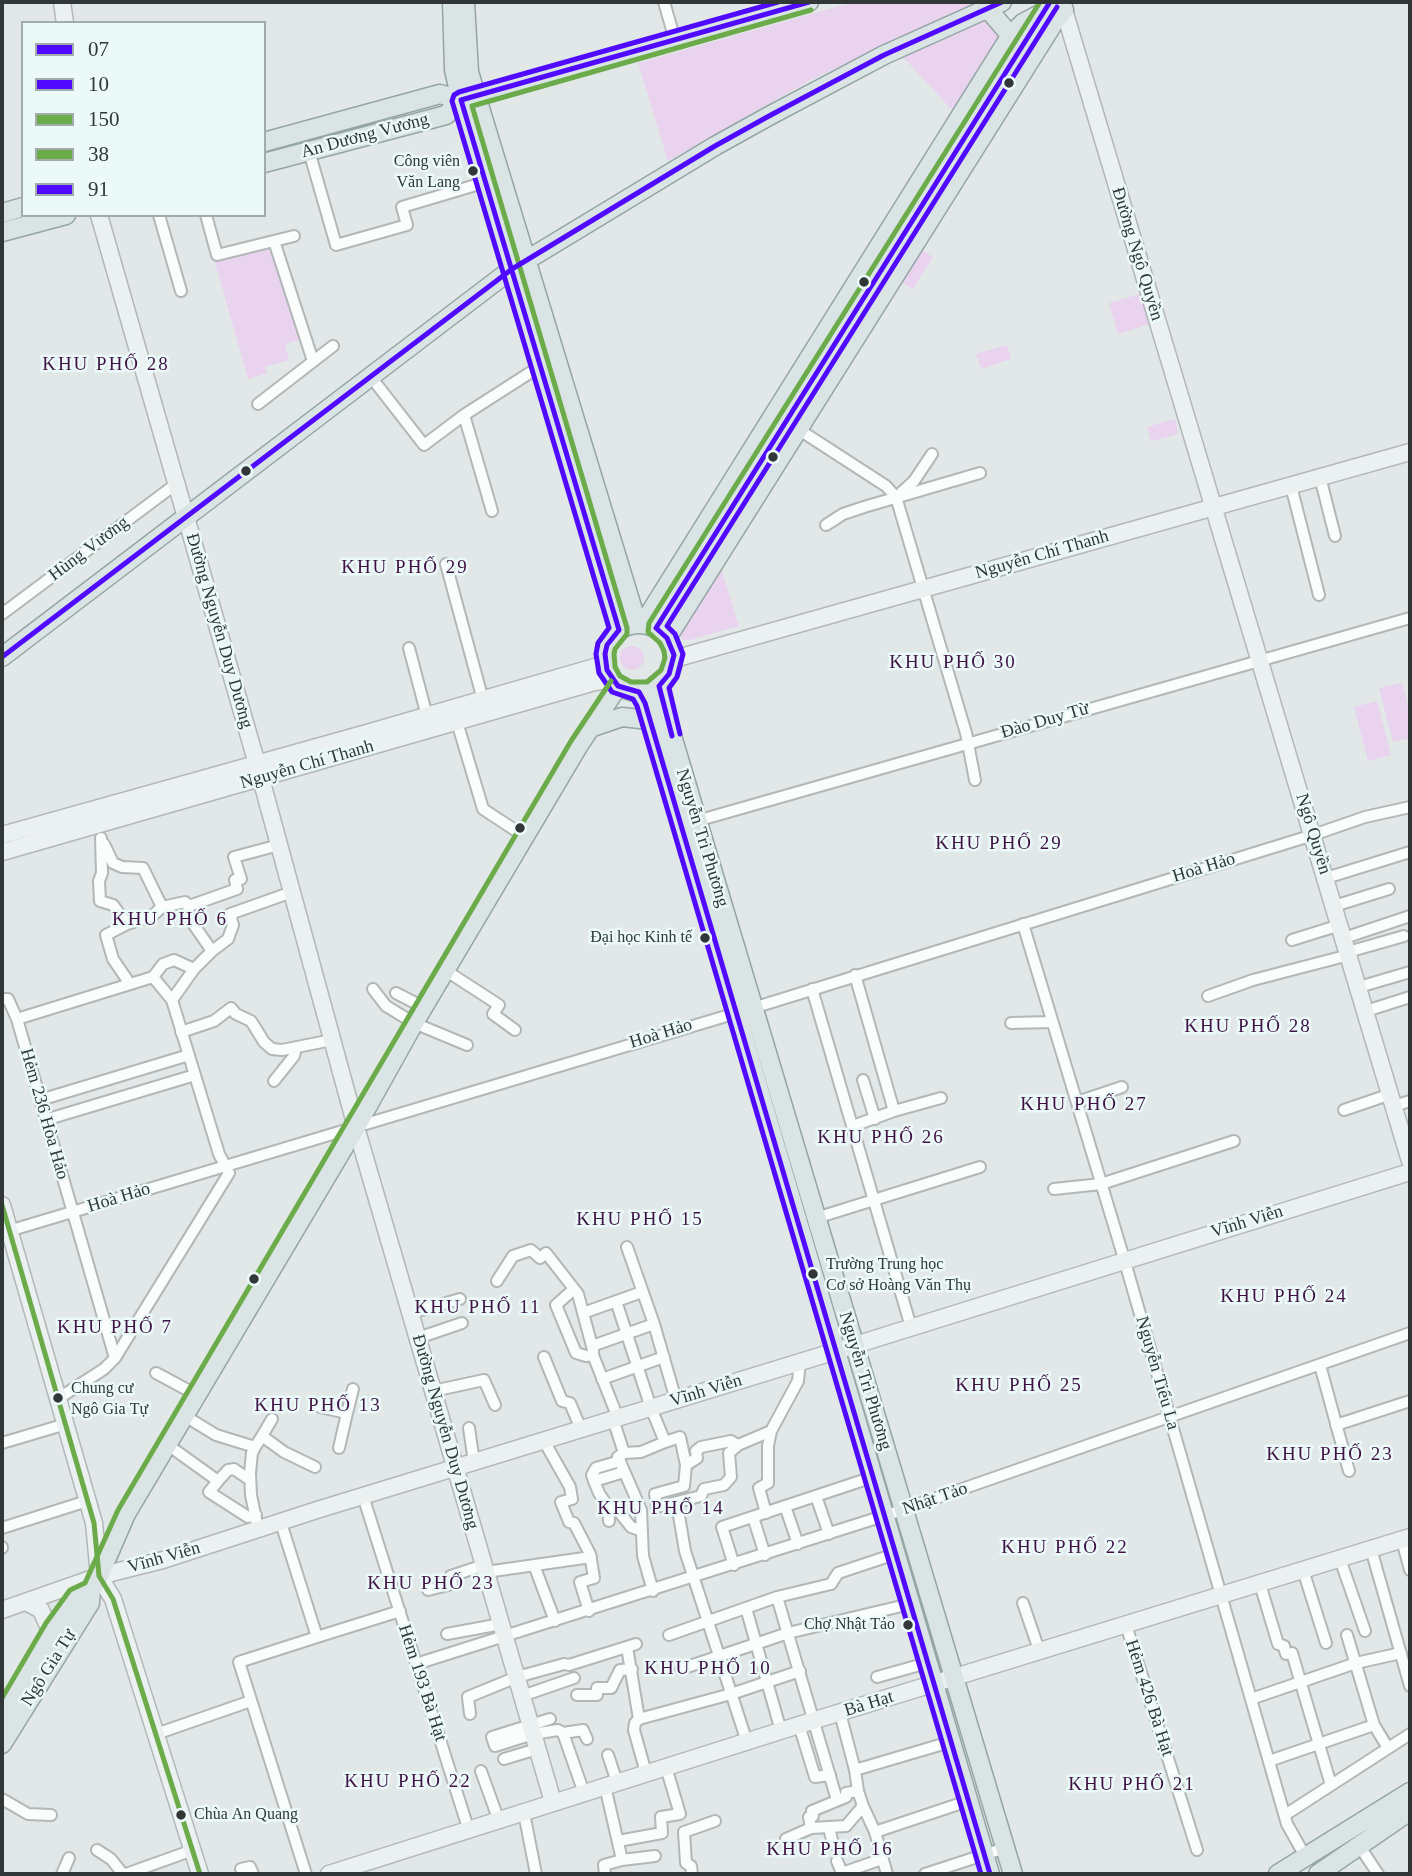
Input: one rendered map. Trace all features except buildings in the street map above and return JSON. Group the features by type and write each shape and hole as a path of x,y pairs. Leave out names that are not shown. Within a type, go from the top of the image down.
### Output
{"main road":[{"path":"452,2 454,70 470,98 528,260 550,362 619,629"},
{"path":"466,2 470,98 486,183 512,269 651,628 674,659 670,674 659,686 639,692 628,691 612,676 607,645 619,629"},
{"name":"An Dương Vương","path":"266,162 446,115 470,98 809,2"},
{"path":"995,5 1016,41"},
{"name":"Hùng Vương","path":"3,653 186,518 512,269 769,116 884,55 995,5"},
{"path":"651,628 791,414 875,293 935,198 1023,23 1054,7"},
{"path":"651,628 791,414 887,246 1054,7"},
{"name":"An Dương Vương","path":"266,141 440,94 470,98"},
{"path":"875,293 887,246 935,198"},
{"path":"2,213 21,208"},
{"path":"2,232 58,217"},
{"path":"501,234 517,225"},
{"path":"619,629 651,628"},
{"name":"Ngô Gia Tự","path":"2,1744 90,1602 95,1583 127,1514 356,1127 418,1015 590,728 612,676"},
{"name":"Nguyễn Tri Phương","path":"659,686 689,823 736,1013 990,1874"},
{"name":"Nguyễn Tri Phương","path":"639,692 689,823 753,1007 1013,1874"},
{"path":"590,728 622,717 649,720"},
{"path":"797,1224 816,1218"},
{"name":"Ngô Gia Tự","path":"2,1715 51,1633 78,1595 95,1583"},
{"path":"1334,1874 1362,1850 1380,1821 1410,1792"},
{"path":"1298,1874 1361,1829 1410,1811"},
{"path":"1278,1874 1305,1856 1380,1821"},
{"path":"1318,1874 1362,1850"},
{"path":"1268,1874 1293,1858 1305,1856"}],"street":[{"path":"62,2 65,21"},
{"path":"664,2 675,40"},
{"name":"Đường Ngô Quyền","path":"1054,7 1213,507"},
{"path":"309,151 336,245 407,225 402,207 486,183"},
{"name":"Đường Nguyễn Duy Dương","path":"100,217 259,771 356,1127 553,1802"},
{"path":"160,217 181,291"},
{"path":"207,217 217,255 294,236"},
{"path":"274,241 313,361"},
{"path":"258,404 333,346"},
{"path":"371,377 424,445 464,415 550,362"},
{"path":"791,414 886,486 896,497 969,743 975,780"},
{"path":"464,415 492,511"},
{"name":"Nguyễn Chí Thanh","path":"674,659 1410,452"},
{"path":"896,497 911,485 932,454"},
{"path":"826,525 843,514 980,473"},
{"path":"1320,477 1335,536"},
{"name":"Hùng Vương","path":"2,614 176,484"},
{"path":"1291,485 1319,595"},
{"name":"Ngô Quyền","path":"1213,507 1366,1011 1398,1100 1410,1161"},
{"path":"446,564 483,700"},
{"name":"Đào Duy Từ","path":"689,823 1410,618"},
{"path":"409,648 427,716"},
{"name":"Nguyễn Chí Thanh","path":"2,835 457,722 612,676"},
{"name":"Nguyễn Chí Thanh","path":"2,852 98,832 259,771 427,716 483,700 612,676"},
{"path":"457,722 483,809 524,836"},
{"name":"Hoà Hảo","path":"6,1232 736,1013 1364,817 1410,807"},
{"path":"98,832 113,863 122,867 143,867 162,907"},
{"path":"98,832 102,873 99,881 100,901 113,905 127,924"},
{"path":"189,906 237,889 235,880 241,879 234,857 279,845"},
{"path":"1326,878 1410,852"},
{"path":"1334,906 1389,889"},
{"path":"172,1000 194,970 228,939 233,926 230,914 292,892"},
{"path":"130,984 113,959 106,935 127,924 152,916 162,907 185,902 189,906"},
{"path":"189,906 187,915 212,951"},
{"path":"1208,996 1410,916"},
{"name":"Nguyễn Tiểu La","path":"1023,924 1125,1262 1286,1819 1305,1856"},
{"path":"1292,940 1346,942 1404,936"},
{"path":"17,1019 153,977 163,964 174,960 194,970"},
{"path":"445,970 499,1005 493,1014 515,1030"},
{"path":"1359,987 1410,972"},
{"path":"855,975 894,1111"},
{"path":"59,1398 104,1369 115,1358 229,1173 219,1154 172,1000 153,977"},
{"path":"373,989 386,1006 418,1015"},
{"path":"812,989 911,1327"},
{"path":"396,993 418,1015 467,1045"},
{"path":"1366,1011 1410,997"},
{"name":"Hẻm 236 Hòa Hảo","path":"2,999 8,999 17,1019 115,1358"},
{"path":"181,1032 214,1021 231,1008 236,1014 251,1021 264,1042 272,1049 332,1040"},
{"path":"1011,1023 1052,1022"},
{"path":"274,1081 294,1056 296,1047"},
{"path":"40,1100 189,1055"},
{"path":"45,1120 195,1075"},
{"path":"863,1080 875,1119"},
{"path":"1076,1101 1122,1087"},
{"path":"853,1126 942,1098"},
{"path":"1343,1110 1398,1100"},
{"path":"1054,1189 1101,1184 1234,1141"},
{"path":"816,1218 980,1167"},
{"name":"Vĩnh Viễn","path":"2,1610 163,1560 257,1522 281,1523 1410,1172"},
{"path":"2,1205 6,1232 59,1398 94,1523 95,1583 113,1599 200,1874"},
{"path":"627,1247 654,1324 676,1400"},
{"path":"497,1281 513,1256 531,1250 540,1258 546,1253 578,1294 615,1419 623,1462 641,1510 643,1556 653,1591"},
{"path":"574,1289 556,1305 576,1353 593,1351 626,1334 654,1324"},
{"path":"583,1313 642,1292"},
{"path":"411,1313 460,1299"},
{"path":"616,1301 650,1408 665,1441"},
{"path":"418,1338 461,1323"},
{"name":"Nhật Tảo","path":"416,1664 503,1630 555,1621 589,1611 904,1510 1410,1333"},
{"path":"544,1357 562,1401 570,1403 581,1429"},
{"path":"602,1379 664,1357"},
{"path":"766,1513 759,1489 768,1483 768,1446 771,1431 798,1381 800,1362"},
{"path":"1320,1365 1349,1471"},
{"path":"156,1373 197,1395"},
{"path":"433,1391 484,1380 495,1405"},
{"path":"339,1448 353,1389"},
{"path":"1336,1425 1410,1401"},
{"path":"320,1407 347,1413"},
{"path":"185,1416 216,1435 255,1447"},
{"path":"257,1522 250,1480 252,1453 272,1419"},
{"path":"2,1443 66,1424"},
{"path":"469,1428 474,1462"},
{"path":"642,1531 631,1527 616,1508 609,1515 592,1475 596,1468 623,1462 665,1441 680,1437 687,1465 684,1486 656,1494 657,1507 677,1504 701,1496 704,1489 724,1485 731,1478 729,1453 738,1445 771,1431"},
{"path":"262,1436 284,1452 316,1467"},
{"path":"544,1441 570,1487 572,1499 561,1502 590,1557 594,1578 580,1582 589,1611"},
{"path":"687,1465 697,1458 696,1451 701,1447 732,1441 738,1445"},
{"path":"168,1445 218,1481"},
{"path":"250,1480 233,1469 228,1470 209,1492 257,1522"},
{"path":"734,1565 722,1527 873,1478"},
{"name":"Hẻm 193 Bà Hạt","path":"363,1496 469,1830"},
{"path":"816,1496 829,1534"},
{"path":"2,1528 87,1501"},
{"path":"677,1504 685,1551 747,1742"},
{"path":"785,1506 798,1544"},
{"path":"753,1517 765,1555"},
{"path":"281,1523 317,1637"},
{"path":"1406,1539 1410,1570"},
{"name":"Bà Hạt","path":"329,1874 806,1723 1406,1539"},
{"path":"1371,1549 1410,1686"},
{"path":"668,1634 777,1597 831,1584 838,1573 895,1555"},
{"path":"428,1588 453,1584 451,1576 485,1568 534,1565 590,1557"},
{"path":"1340,1559 1364,1631"},
{"path":"534,1565 555,1621"},
{"path":"1303,1570 1326,1643"},
{"path":"1260,1584 1278,1644 1284,1646 1289,1653 1301,1684 1331,1785"},
{"path":"777,1597 800,1671 815,1777 830,1775 832,1802"},
{"path":"26,1602 41,1610 51,1633"},
{"path":"1023,1603 1040,1653"},
{"path":"681,1669 788,1633 910,1604"},
{"path":"747,1608 781,1731"},
{"path":"306,1874 239,1662 400,1611"},
{"name":"Hẻm 426 Bà Hạt","path":"1126,1626 1197,1850"},
{"path":"447,1634 503,1630"},
{"path":"1346,1634 1374,1725 1388,1748"},
{"path":"470,1714 468,1697 517,1677 573,1664 632,1645 632,1669 639,1719"},
{"path":"1251,1699 1356,1663 1401,1654"},
{"path":"877,1677 927,1663"},
{"path":"573,1664 578,1699 597,1695 597,1688 611,1688 620,1670 632,1669"},
{"path":"646,1773 634,1730 639,1719 731,1694 800,1671"},
{"path":"522,1696 574,1678"},
{"path":"156,1734 251,1702"},
{"path":"840,1713 858,1791 875,1832 887,1874"},
{"path":"503,1759 534,1736 550,1719"},
{"path":"1269,1761 1374,1725"},
{"path":"494,1741 492,1737 534,1736 558,1730 563,1733 583,1730 587,1740"},
{"path":"563,1733 584,1793"},
{"path":"1286,1819 1331,1785 1410,1734"},
{"path":"855,1770 950,1742"},
{"path":"608,1755 622,1860"},
{"path":"618,1841 662,1833 661,1817 680,1814 666,1767"},
{"path":"481,1771 499,1821"},
{"path":"811,1828 809,1817 813,1815 812,1811 846,1797 846,1793 858,1791"},
{"path":"2,1798 28,1814 51,1815"},
{"path":"875,1832 968,1801"},
{"path":"786,1839 811,1828 846,1826 863,1806"},
{"path":"524,1813 536,1874"},
{"path":"692,1874 691,1866 686,1863 684,1832 715,1821"},
{"path":"829,1828 833,1844"},
{"path":"926,1874 1005,1848"},
{"path":"97,1850 111,1859 125,1874 192,1850"},
{"path":"1362,1850 1378,1874"},
{"path":"605,1874 604,1865 655,1856"},
{"path":"62,1874 69,1858"},
{"path":"837,1861 842,1873 882,1859"},
{"path":"241,1869 250,1867 253,1874"}],"shaded area":[{"path":"854,2 982,2 895,39 807,82 668,161 638,63"},
{"path":"985,18 1001,36 954,112 900,54"},
{"path":"272,245 302,339 285,344 289,360 265,367 267,373 248,379 214,259"},
{"path":"919,248 933,257 913,289 899,281"},
{"path":"1144,293 1153,323 1118,334 1109,303"},
{"path":"1007,345 1011,359 981,369 976,354"},
{"path":"1175,419 1178,434 1151,441 1147,427"},
{"path":"720,565 739,626 683,640 678,635"},
{"path":"632,646 641,649 644,658 641,667 632,670 623,667 620,658 623,649"},
{"path":"1402,683 1410,713 1410,738 1393,742 1379,688"},
{"path":"1377,701 1391,755 1368,761 1354,707"}],"transit line":[{"name":"10","path":"778,2 459,92 454,95 452,101 609,628 598,643 596,654 599,673 612,692 633,699 637,706 981,1874"},
{"name":"07","path":"809,2 461,100 619,630 607,645 607,670 618,686 639,692 645,703 990,1874"},
{"name":"91","path":"2,657 512,269 769,116 884,55 1002,2"},
{"name":"150","path":"811,10 472,106 627,628 627,634 615,649 615,667 620,676 631,682 647,682 661,670 664,651 648,632 649,623 1040,2"},
{"name":"07","path":"672,736 659,686 669,674 674,655 667,638 656,628 1050,2"},
{"name":"10","path":"680,734 669,688 677,677 683,654 675,634 667,626 1057,7"},
{"name":"150","path":"2,1698 46,1623 70,1590 85,1583 118,1510 571,741 611,681"},
{"name":"38","path":"2,1205 94,1523 99,1576 113,1599 200,1874"}],"place":[{"name":"Công viên Văn Lang","path":"473,171"},
{"name":"Đại học Kinh tế","path":"705,938"},
{"name":"Trường Trung học Cơ sở Hoàng Văn Thụ","path":"813,1274"},
{"name":"Chung cư Ngô Gia Tự","path":"58,1398"},
{"name":"Chợ Nhật Tảo","path":"908,1625"},
{"name":"Chùa An Quang","path":"181,1815"}],"district":[{"name":"KHU PHỐ 28","path":"106,365"},
{"name":"KHU PHỐ 29","path":"405,568"},
{"name":"KHU PHỐ 30","path":"953,663"},
{"name":"KHU PHỐ 29","path":"999,844"},
{"name":"KHU PHỐ 6","path":"170,920"},
{"name":"KHU PHỐ 28","path":"1248,1027"},
{"name":"KHU PHỐ 27","path":"1084,1105"},
{"name":"KHU PHỐ 26","path":"881,1138"},
{"name":"KHU PHỐ 15","path":"640,1220"},
{"name":"KHU PHỐ 24","path":"1284,1297"},
{"name":"KHU PHỐ 11","path":"478,1308"},
{"name":"KHU PHỐ 7","path":"115,1328"},
{"name":"KHU PHỐ 25","path":"1019,1386"},
{"name":"KHU PHỐ 13","path":"318,1406"},
{"name":"KHU PHỐ 23","path":"1330,1455"},
{"name":"KHU PHỐ 14","path":"661,1509"},
{"name":"KHU PHỐ 22","path":"1065,1548"},
{"name":"KHU PHỐ 23","path":"431,1584"},
{"name":"KHU PHỐ 10","path":"708,1669"},
{"name":"KHU PHỐ 22","path":"408,1782"},
{"name":"KHU PHỐ 21","path":"1132,1785"},
{"name":"KHU PHỐ 16","path":"830,1850"}]}
